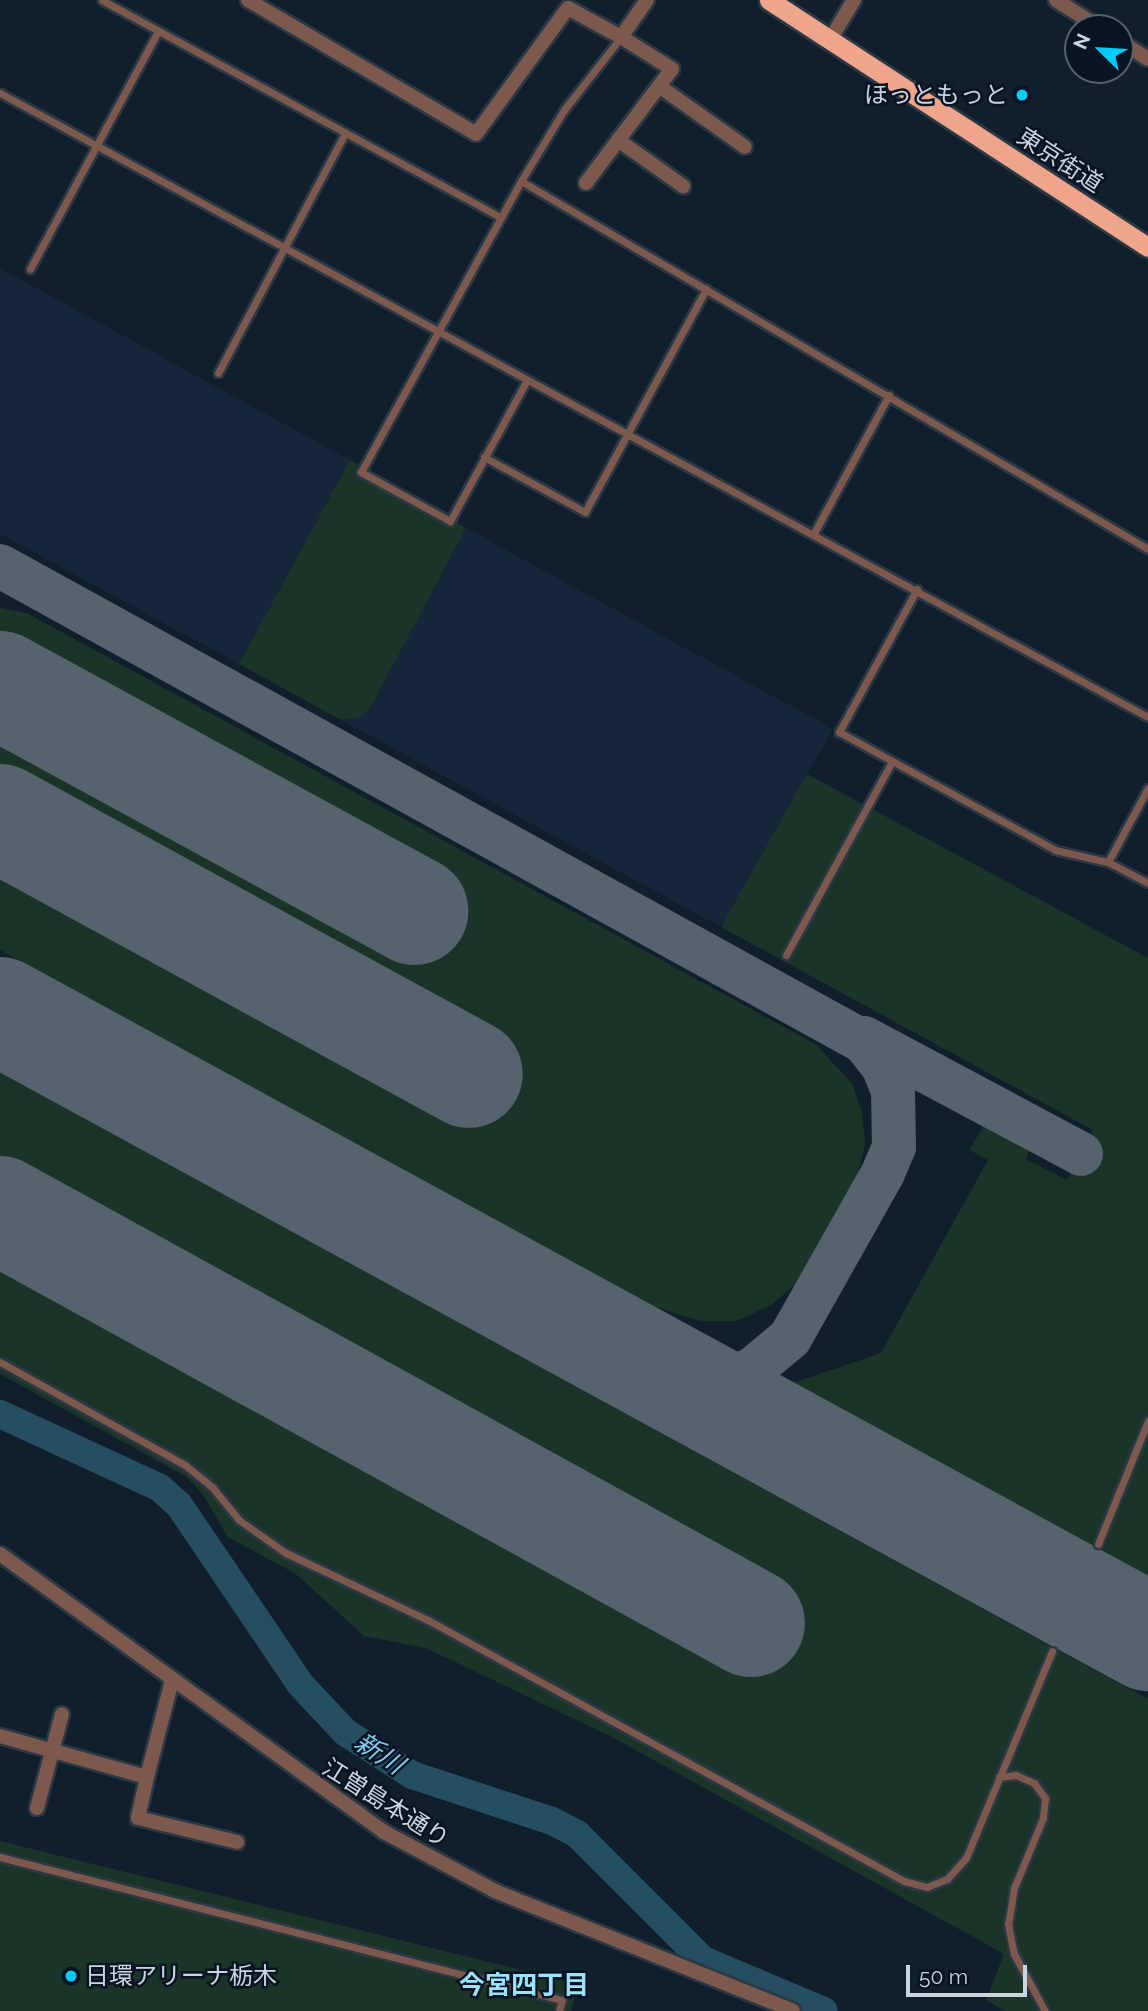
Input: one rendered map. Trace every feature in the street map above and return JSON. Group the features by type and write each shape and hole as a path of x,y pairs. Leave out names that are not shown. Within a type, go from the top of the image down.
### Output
{"highway":[{"name":"東京街道","path":"769,0 1148,247"}],"street":[{"path":"248,0 476,134 568,8 672,69 586,183"},
{"path":"621,37 647,0"},
{"path":"830,40 854,0"},
{"path":"1056,0 1078,14"},
{"path":"659,86 745,147"},
{"path":"618,140 683,186"},
{"name":"江曽島本通り","path":"0,1554 313,1785 440,1864 597,1934 793,2011"},
{"path":"172,1680 138,1818 237,1842"},
{"path":"37,1808 62,1714"},
{"path":"0,1736 147,1777"}],"lane":[{"path":"102,0 500,217"},
{"path":"30,269 158,31"},
{"path":"527,380 450,521 361,472 521,181 564,110 621,37"},
{"path":"0,93 527,380 628,430 1148,717"},
{"path":"218,373 345,133"},
{"path":"521,181 1148,549"},
{"path":"484,457 585,512 706,289"},
{"path":"814,533 889,395"},
{"path":"917,589 839,732 1055,850 1108,862 1148,883"},
{"path":"786,955 892,761"},
{"path":"1108,862 1148,788"},
{"path":"0,1362 185,1465 213,1488 239,1520 286,1553 428,1620 904,1881 927,1886 947,1880 966,1858 1052,1651"},
{"path":"1098,1544 1148,1421"},
{"path":"999,1777 1016,1775 1034,1783 1045,1798 1042,1818 1014,1888 1008,1924 1014,1954 1045,2011"},
{"path":"0,1857 562,2000 559,2011"}],"shaded area":[{"path":"0,268 350,460 239,664 0,534"},
{"path":"466,528 833,729 721,927 341,720 357,718 369,709"}],"green space":[{"path":"350,460 466,528 369,710 357,718 341,720 239,664"},
{"path":"0,608 27,613 817,1045 852,1084 862,1112 865,1144 858,1175 796,1284 771,1305 737,1321 700,1321 652,1306 0,950"},
{"path":"807,774 1148,958 1148,1577 793,1383 881,1353 988,1160 969,1150 984,1126 1030,1149 1026,1159 1067,1180 1093,1130 721,927"},
{"path":"0,1072 1148,1699 1148,2011 1005,2011 986,2000 1004,1954 614,1738 426,1648 364,1636 296,1574 228,1537 202,1493 185,1476 0,1374"},
{"path":"0,1841 578,1984 571,2011 0,2011"}],"waterway":[{"name":"新川","path":"0,1414 160,1488 179,1505 300,1684 345,1732 412,1775 552,1821 577,1834 703,1960 824,2011"}],"taxiway":[{"path":"0,566 864,1042 883,1066 893,1091 894,1147 883,1173 790,1338 754,1368 723,1383 691,1388"},
{"path":"864,1038 1081,1154"}],"runway":[{"path":"0,685 414,911"},
{"path":"0,818 469,1074"},
{"path":"0,1011 1148,1637"},
{"path":"0,1210 751,1623"}],"place":[{"name":"ほっともっと","path":"1022,95"},
{"name":"日環アリーナ栃木","path":"71,1976"}],"district":[{"name":"今宮四丁目","path":"524,1986"}]}
